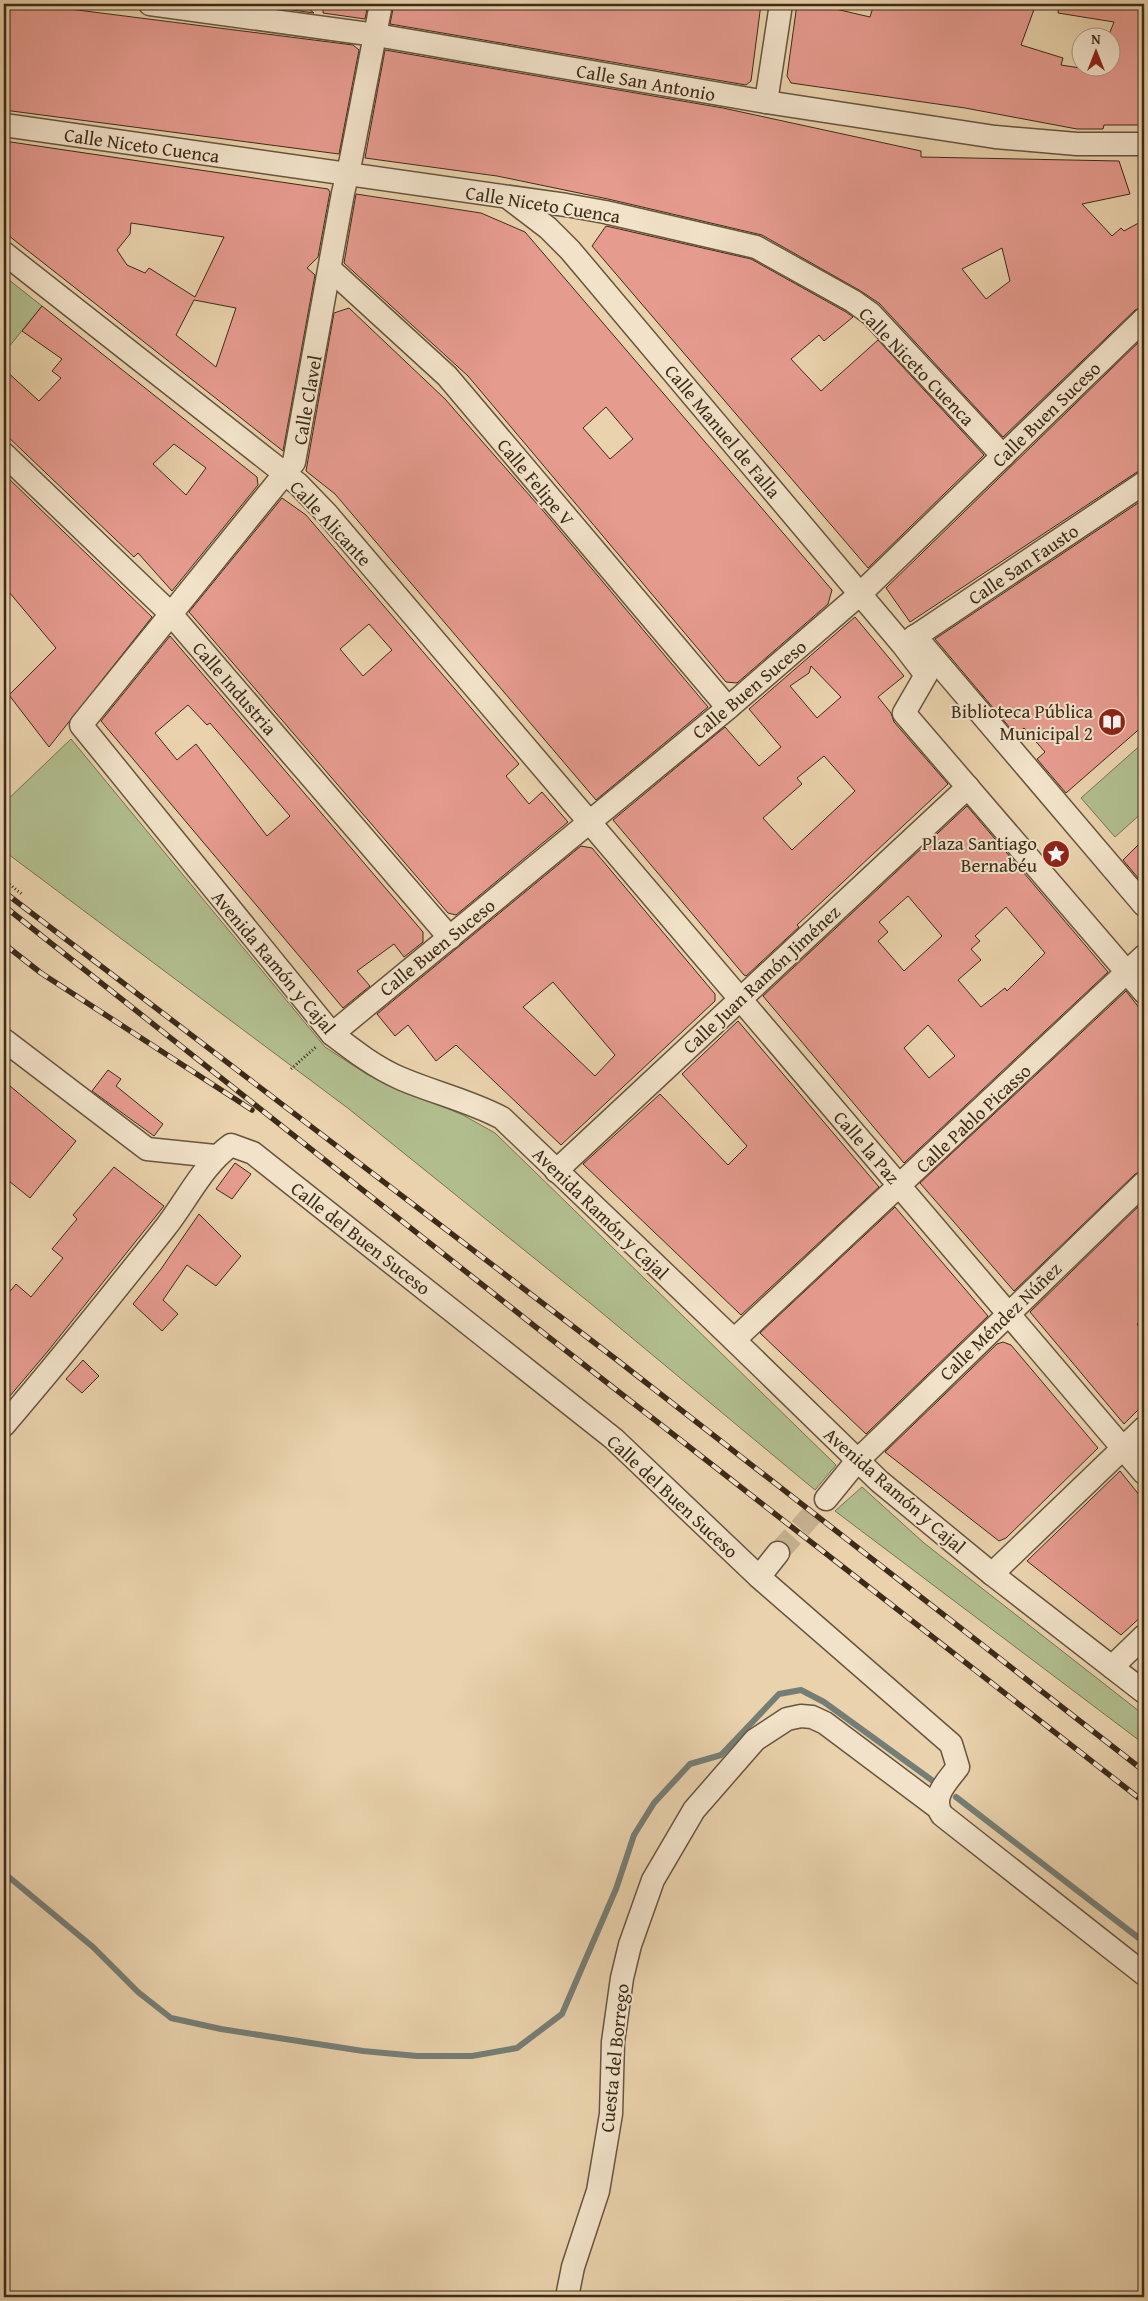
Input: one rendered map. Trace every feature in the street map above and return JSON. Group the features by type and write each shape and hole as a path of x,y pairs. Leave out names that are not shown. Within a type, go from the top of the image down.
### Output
{"street":[{"name":"Calle San Antonio","path":"150,4 376,35 766,102 1044,142 1144,144"},
{"name":"Calle Clavel","path":"81,725 294,462 381,4"},
{"path":"766,102 781,4"},
{"name":"Calle Niceto Cuenca","path":"4,125 605,212 743,243 766,252 853,301 871,314 1003,456"},
{"name":"Calle Manuel de Falla","path":"509,198 548,228 570,250 860,594 909,640 926,675 904,713 968,787"},
{"name":"Calle Alicante","path":"4,252 285,474 327,514 591,822"},
{"name":"Calle Felipe V","path":"330,269 447,376 728,708"},
{"name":"Calle Buen Suceso","path":"332,1034 728,708 860,594 1144,319"},
{"name":"Calle Industria","path":"4,454 170,613 450,938"},
{"name":"Calle San Fausto","path":"909,640 1144,483"},
{"path":"909,640 1144,905"},
{"name":"Avenida Ramón y Cajal","path":"81,725 332,1034 352,1050 386,1071 502,1118 858,1461 903,1502 1144,1692"},
{"path":"968,787 1144,992"},
{"name":"Calle Juan Ramón Jiménez","path":"556,1171 968,787"},
{"name":"Calle la Paz","path":"591,822 1144,1473"},
{"name":"Calle Pablo Picasso","path":"734,1340 1144,956"},
{"path":"4,1040 147,1149 215,1156 180,1209 81,1334 4,1426"},
{"name":"Calle del Buen Suceso","path":"215,1156 231,1145 253,1153 614,1438 760,1577"},
{"name":"Calle Méndez Núñez","path":"826,1499 858,1461 1009,1312 1144,1183"},
{"path":"992,1574 1144,1428"},
{"path":"778,1553 760,1577 951,1744 958,1767 937,1796 937,1807"},
{"path":"1112,1667 1144,1636"},
{"name":"Cuesta del Borrego","path":"567,2297 573,2267 598,2191 611,2114 613,2042 622,1978 630,1945 653,1880 694,1810 755,1740 787,1718 812,1717 825,1723 937,1807 942,1815 1144,1974"}],"path":[{"path":"4,880 23,895"},
{"path":"290,1069 332,1034"}],"green space":[{"path":"4,276 42,306 8,348 4,345"},
{"path":"71,739 325,1047 368,1075 463,1115 495,1133 836,1465 815,1490 590,1303 349,1109 4,851 4,803"},
{"path":"1144,742 1144,811 1115,837 1081,798"},
{"path":"862,1487 924,1543 1144,1715 1144,1744 835,1511"}],"building":[{"path":"4,4 30,4 353,45 359,50 339,154 4,110"},
{"path":"272,4 303,4 314,13 271,7"},
{"path":"323,4 368,4 365,19 323,13"},
{"path":"394,4 761,4 751,81 746,85 390,24"},
{"path":"797,4 828,4 827,7 870,17 874,4 1036,4 1021,45 1063,58 1061,65 1070,66 1070,78 1120,78 1120,28 1112,28 1114,22 1058,13 1059,4 1144,4 1144,125 1104,125 1103,129 1077,129 965,108 791,83 787,76"},
{"path":"385,50 723,108 921,151 921,157 1119,161 1130,194 1082,204 1112,236 1121,228 1124,231 1144,220 1144,306 1135,310 1003,437 879,303 762,235 608,199 497,176 365,158","holes":["1002,248 1010,281 986,299 962,269"]},
{"path":"4,141 328,189 330,192 318,257 307,268 315,275 283,451 4,232","holes":["131,223 224,237 195,297 149,268 145,273 127,265 117,250 130,234","194,300 236,308 216,367 176,335"]},
{"path":"356,194 481,213 525,232 832,590 828,604 737,683 726,682 468,376 344,263","holes":["606,407 633,439 610,459 583,428"]},
{"path":"606,226 751,259 846,312 853,317 824,341 819,335 791,359 821,391 878,340 984,455 868,568 592,246"},
{"path":"42,306 257,477 258,485 172,591 138,553 134,557 4,433 4,369 39,401 61,378 52,371 62,359 22,331","holes":["174,444 206,468 186,495 153,464"]},
{"path":"349,308 445,399 545,513 708,707 596,800 335,494 306,471 334,313"},
{"path":"1144,337 1144,470 1137,472 910,622 886,588"},
{"path":"4,474 152,617 49,747 9,695 56,648 4,586"},
{"path":"282,498 306,515 519,764 506,776 529,804 542,792 568,822 456,915 448,913 189,612","holes":["369,624 392,650 363,676 340,649"]},
{"path":"1144,499 1144,725 1066,793 1037,759 1045,752 1024,728 1016,735 935,639"},
{"path":"855,617 904,676 878,697 891,713 894,722 948,784 797,925 799,927 746,976 613,820 725,727 759,766 781,747 749,709","holes":["811,666 841,697 817,718 790,686 809,673","824,756 855,791 792,850 763,818 802,784 797,778"]},
{"path":"170,636 423,932 423,942 404,957 394,944 357,971 370,986 343,1008 101,721","holes":["188,705 207,725 210,723 290,816 267,836 196,744 177,760 155,733"]},
{"path":"967,806 1108,972 904,1163 763,996","holes":["908,896 942,936 904,971 878,941 888,932 879,922","1006,907 1045,953 1007,991 1005,988 981,1007 958,980 981,960 971,949 980,941 975,936","928,1025 955,1056 929,1078 904,1048"]},
{"path":"1144,839 1144,885 1123,860"},
{"path":"581,846 592,848 715,994 715,1001 561,1145 456,1045 436,1061 408,1025 395,1036 377,1014","holes":["553,982 615,1055 595,1076 523,1007"]},
{"path":"1126,991 1144,1014 1144,1170 1135,1174 1014,1291 920,1183"},
{"path":"738,1021 879,1187 741,1315 583,1164 660,1094 728,1165 747,1146 682,1074"},
{"path":"108,1070 121,1079 116,1086 163,1124 154,1136 92,1091"},
{"path":"4,1081 76,1141 30,1198 4,1177"},
{"path":"235,1163 251,1174 232,1199 216,1189"},
{"path":"114,1167 164,1206 4,1403 4,1299 16,1284 31,1297 63,1258 52,1249 77,1219 73,1215"},
{"path":"1144,1201 1144,1318 1137,1324 1144,1333 1144,1404 1124,1424 1030,1312"},
{"path":"895,1207 988,1316 866,1434 760,1333"},
{"path":"199,1214 241,1256 216,1286 187,1265 163,1300 178,1314 162,1331 133,1304 161,1269"},
{"path":"1003,1342 1011,1345 1098,1448 1006,1538 999,1541 885,1452 997,1344"},
{"path":"83,1360 99,1376 82,1393 66,1379"},
{"path":"1120,1471 1144,1501 1144,1614 1121,1635 1027,1561"}],"waterway":[{"path":"4,1873 93,1947 138,1992 171,2018 221,2029 363,2051 417,2056 472,2056 517,2048 562,2014 616,1889 634,1835 654,1803 690,1764 721,1755 779,1694 801,1690 824,1702 933,1781"},
{"path":"956,1797 1144,1942"}],"tunnel":[{"path":"778,1553 826,1499"}],"railway":[{"path":"4,892 617,1360 1144,1771"},
{"path":"4,906 537,1328 1144,1802"},
{"path":"4,944 41,973 252,1110"}],"place":[{"name":"Biblioteca Pública Municipal 2","path":"1112,722"},
{"name":"Plaza Santiago Bernabéu","path":"1056,854"}]}
